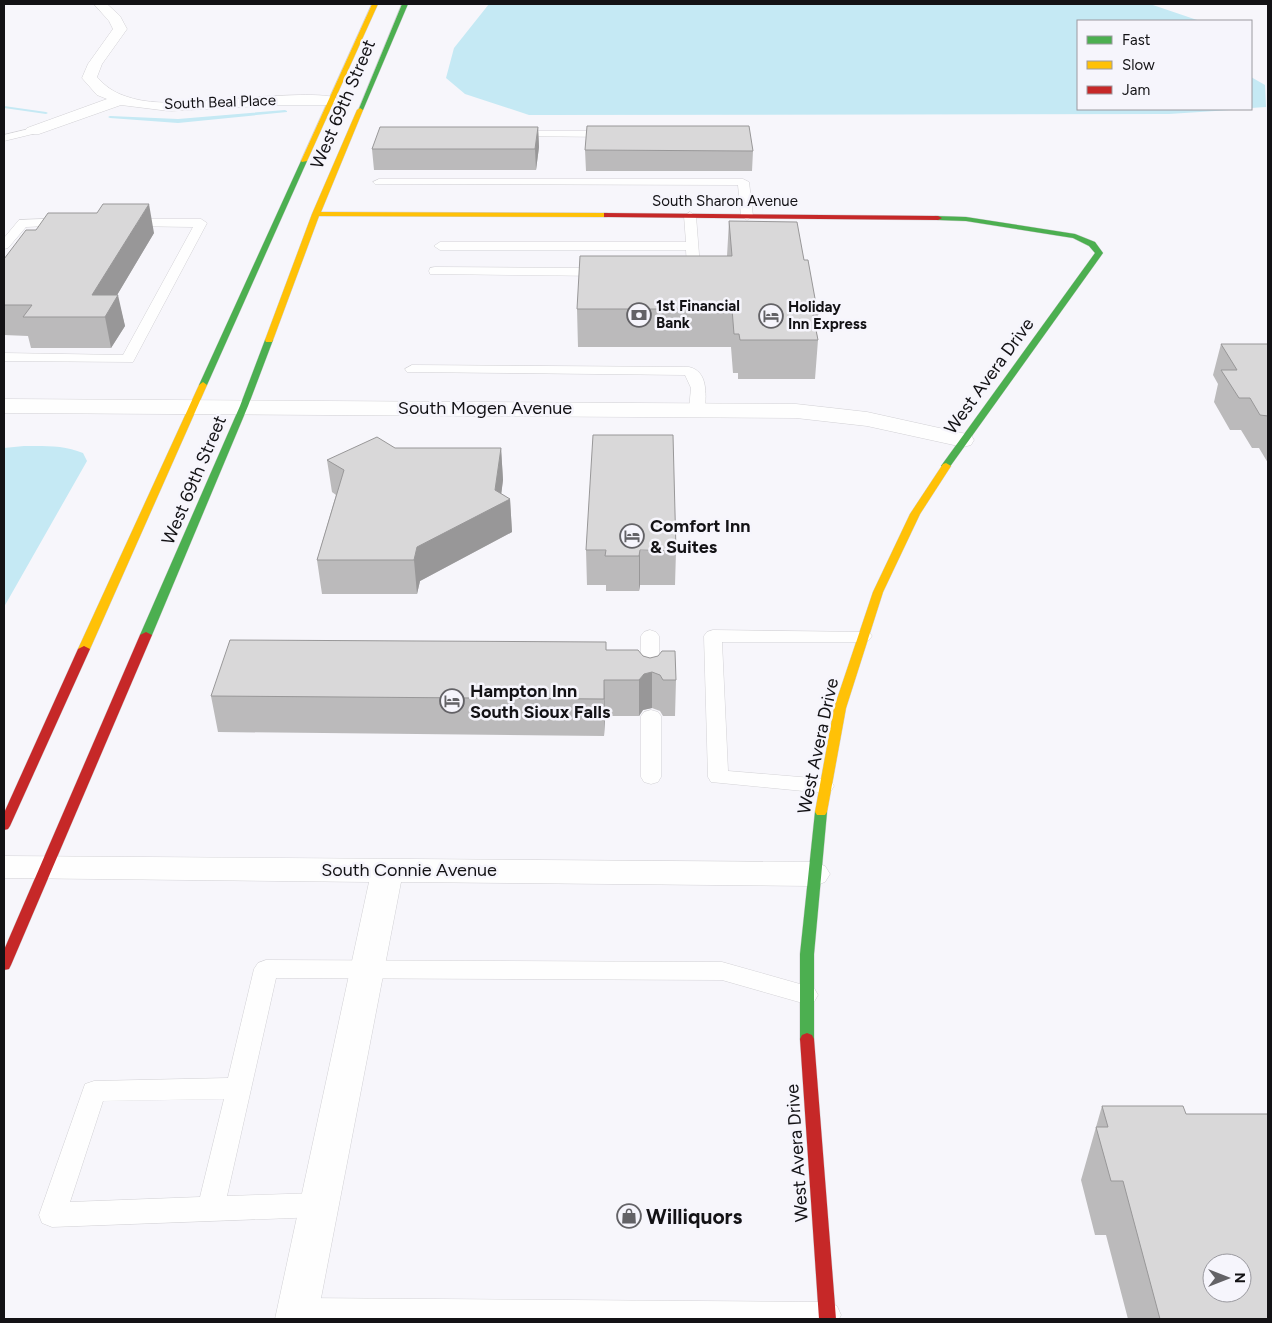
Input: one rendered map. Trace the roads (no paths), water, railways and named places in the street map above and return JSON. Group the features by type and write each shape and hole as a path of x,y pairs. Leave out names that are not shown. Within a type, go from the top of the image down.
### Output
{"street":[{"name":"South Beal Place","path":"100,4 115,19 120,29 115,39 95,64 89,78 101,92 120,100 182,106 278,100 331,100"},
{"name":"West 69th Street","path":"4,826 375,4"},
{"name":"West 69th Street","path":"4,965 244,406 316,214 405,4"},
{"path":"33,131 120,100"},
{"name":"South Sharon Avenue","path":"316,214 909,216 966,219 1031,228 1087,240 1096,246 1099,252 1084,275"},
{"name":"West Avera Drive","path":"828,1317 805,1026 814,874 824,786 840,708 878,592 915,514 963,440 1084,275"},
{"name":"South Mogen Avenue","path":"4,406 244,406 796,411 843,415 963,440"},
{"name":"South Connie Avenue","path":"4,867 814,874"},
{"path":"297,1315 387,870"}],"lane":[{"path":"4,138 33,131"},
{"path":"503,134 627,134"},
{"path":"378,182 743,182 747,216"},
{"path":"669,272 690,271 694,267 690,216"},
{"path":"4,245 23,223 77,222"},
{"path":"4,358 128,359 201,223 115,223"},
{"path":"440,246 693,246"},
{"path":"435,271 620,272"},
{"path":"412,369 688,371 696,377 699,385 697,409"},
{"path":"650,636 650,686"},
{"path":"824,786 718,777 713,636 863,636"},
{"path":"651,716 651,777"},
{"path":"211,1208 266,969 722,971 806,995"},
{"path":"240,1088 94,1091 52,1215 211,1208 319,1206"},
{"path":"297,1315 828,1317"}],"water":[{"path":"489,4 1150,4 1197,20 1077,20 1077,110 1231,110 1169,114 529,115 465,94 446,78 454,48"},
{"path":"1252,78 1265,85 1266,107 1252,108"},
{"path":"54,446 69,449 83,453 87,461 4,607 4,448"}],"waterway":[{"path":"4,107 46,113"},
{"path":"110,117 178,121 285,111"}],"place":[{"name":"1st Financial Bank","path":"639,315"},
{"name":"Holiday Inn Express","path":"771,316"},
{"name":"Comfort Inn & Suites","path":"632,536"},
{"name":"Hampton Inn South Sioux Falls","path":"452,701"},
{"name":"Williquors","path":"629,1216"}]}
